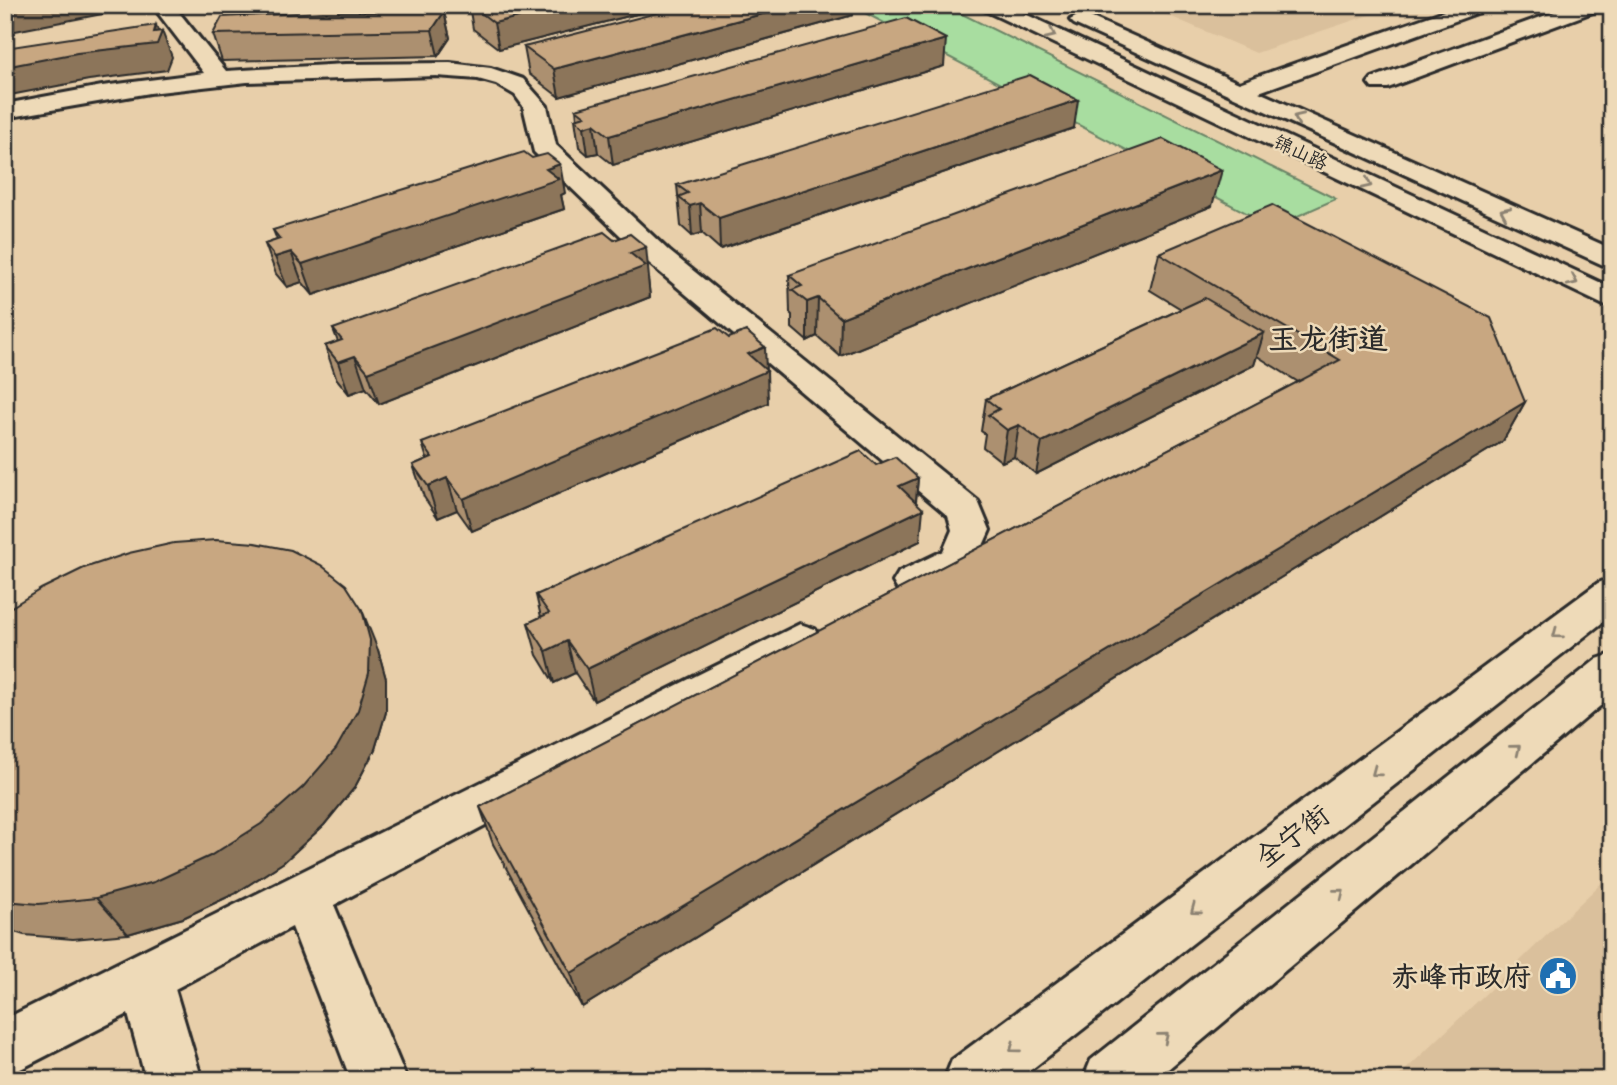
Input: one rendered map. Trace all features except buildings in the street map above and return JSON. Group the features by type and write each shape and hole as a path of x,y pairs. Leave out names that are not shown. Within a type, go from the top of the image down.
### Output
{"street":[{"path":"162,5 219,77"},
{"name":"锦山路","path":"989,5 1612,300"},
{"path":"1238,91 1481,5"},
{"path":"1380,83 1594,5"},
{"name":"锦山路","path":"1062,11 1612,260"},
{"path":"481,73 521,63"},
{"path":"5,111 78,96 219,77 346,70 481,73 507,80 530,97 544,124 543,147 659,257 965,510 971,530 958,559 884,597"},
{"name":"全宁街","path":"972,1080 1612,593"},
{"path":"5,1049 835,623"},
{"path":"1111,1080 1612,671"},
{"path":"305,895 379,1080"},
{"path":"145,977 174,1080"}],"shaded area":[{"path":"1144,5 1399,5 1256,53"},
{"name":"赤峰市政府","path":"1612,873 1612,1080 1395,1080"}],"green space":[{"path":"850,5 944,5 1336,199 1273,227"}],"place":[{"name":"赤峰市政府","path":"1558,976"}],"district":[{"name":"玉龙街道","path":"1328,338"}]}
